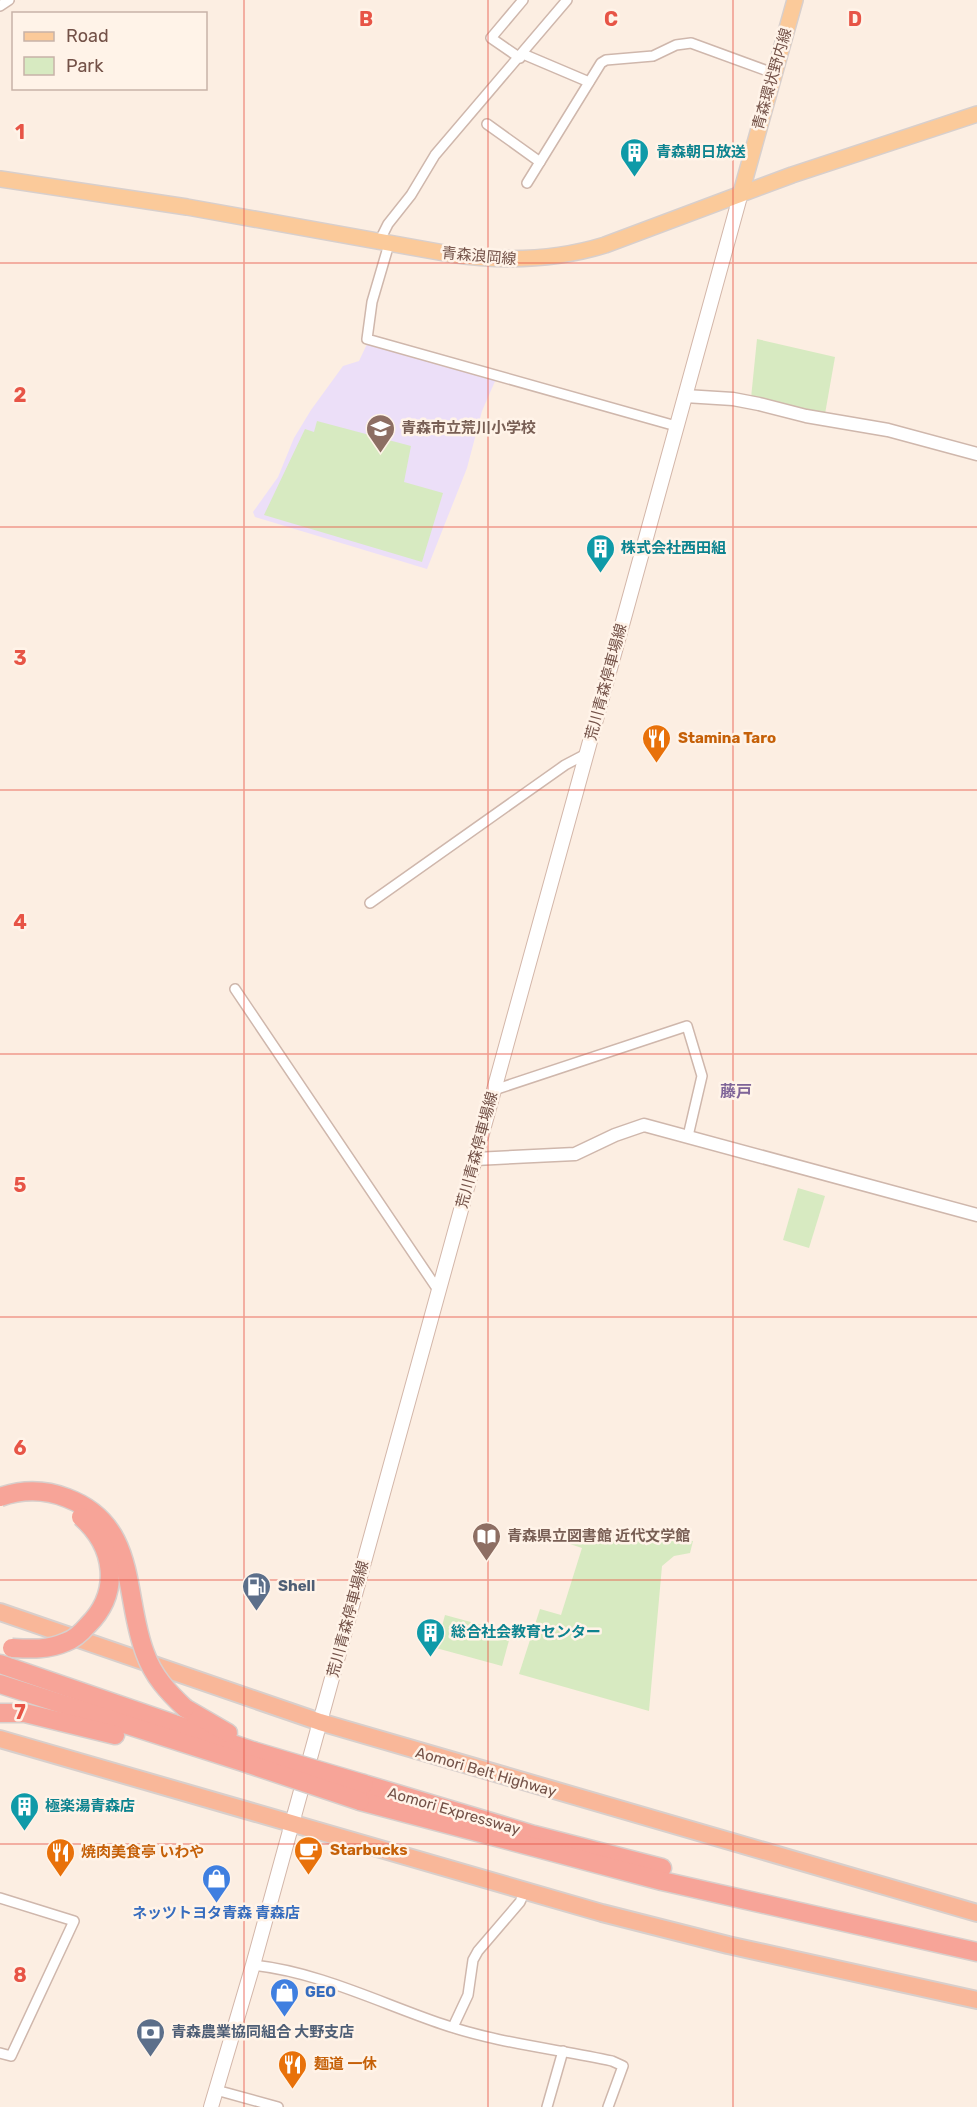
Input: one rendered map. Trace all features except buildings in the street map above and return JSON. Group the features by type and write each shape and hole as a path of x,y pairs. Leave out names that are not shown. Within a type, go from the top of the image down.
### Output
{"highway":[{"path":"0,1497 36,1490 55,1493 92,1511 107,1526 125,1561 139,1636 145,1655 160,1683 185,1708 220,1730 251,1757"},
{"path":"0,1508 23,1501 62,1507 93,1528 110,1559 111,1577 107,1598 99,1615 69,1641 35,1650 6,1647"},
{"name":"Aomori Belt Highway","path":"0,1612 320,1722 977,1913"},
{"name":"Aomori Expressway","path":"0,1664 357,1794 534,1834 977,1952"},
{"name":"Aomori Expressway","path":"0,1684 251,1757 318,1771 357,1794"},
{"path":"0,1713 25,1713 251,1757"},
{"path":"0,1739 525,1891 728,1945 977,2000"}],"main road":[{"name":"青森環状野内線","path":"741,193 795,0"},
{"name":"青森浪岡線","path":"0,179 187,207 482,259 513,260 558,256 605,245 741,193 977,114"},
{"name":"荒川青森停車場線","path":"211,2107 253,1965 741,193"}],"street":[{"path":"0,6 9,0"},
{"path":"523,0 490,38 521,56 589,82"},
{"path":"567,0 435,155 411,195 388,224 367,339 676,426"},
{"path":"527,183 601,63 606,60 653,56 675,45 691,43 773,73"},
{"path":"487,124 540,162"},
{"path":"685,396 734,399 806,416 888,430 977,454"},
{"path":"370,903 565,765 586,754"},
{"path":"235,989 438,1290"},
{"path":"494,1090 687,1026 702,1076 688,1136"},
{"path":"475,1159 575,1154 615,1135 644,1125 977,1215"},
{"path":"453,2027 468,1995 473,1960 520,1902 525,1891"},
{"path":"0,1898 74,1921 11,2056 0,2053"},
{"path":"253,1965 334,1984 488,2038 612,2061 623,2066 608,2107"},
{"path":"547,2107 562,2051"},
{"path":"216,2090 278,2107"}],"shaded area":[{"name":"青森市立荒川小学校","path":"367,344 496,379 482,411 467,468 427,569 255,517 253,512 278,477 294,438 311,410 343,366 359,361"}],"green space":[{"path":"757,339 835,357 825,414 751,398"},
{"path":"317,421 411,446 404,482 443,493 422,562 264,515 305,429 314,432"},
{"path":"798,1188 825,1196 809,1248 783,1240"},
{"path":"565,1528 693,1541 690,1553 674,1556 662,1566 649,1711 519,1674 540,1609 561,1615 582,1548 561,1541"},
{"path":"445,1615 511,1633 502,1666 436,1648"}],"place":[{"name":"青森朝日放送","path":"635,178"},
{"name":"青森市立荒川小学校","path":"380,454"},
{"name":"株式会社西田組","path":"600,574"},
{"name":"Stamina Taro","path":"657,764"},
{"name":"青森県立図書館 近代文学館","path":"486,1562"},
{"name":"Shell","path":"257,1612"},
{"name":"総合社会教育センター","path":"430,1658"},
{"name":"極楽湯青森店","path":"24,1832"},
{"name":"Starbucks","path":"309,1876"},
{"name":"焼肉美食亭 いわや","path":"60,1878"},
{"name":"ネッツトヨタ青森 青森店","path":"216,1904"},
{"name":"GEO","path":"284,2018"},
{"name":"青森農業協同組合 大野支店","path":"150,2058"},
{"name":"麺道 一休","path":"293,2090"}],"district":[{"name":"藤戸","path":"736,1091"}]}
